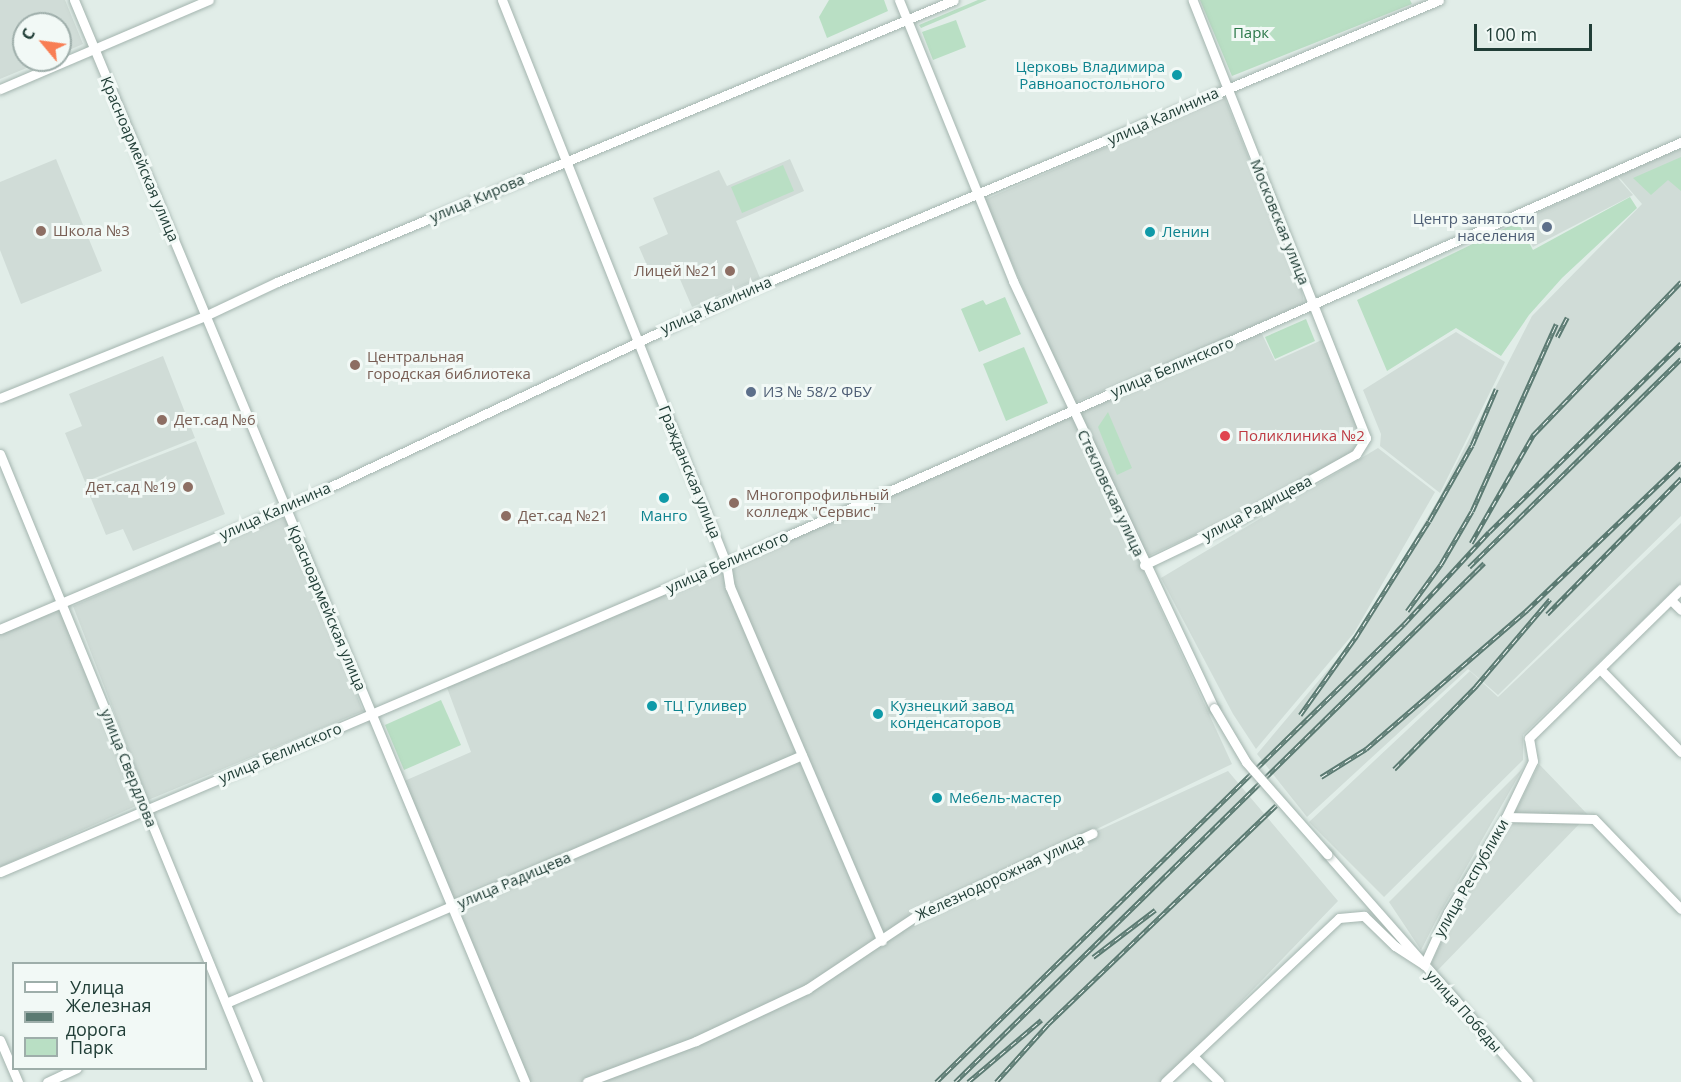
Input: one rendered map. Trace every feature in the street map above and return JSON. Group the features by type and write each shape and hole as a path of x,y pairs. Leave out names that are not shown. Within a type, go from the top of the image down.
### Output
{"street":[{"name":"Красноармейская улица","path":"74,0 525,1082"},
{"path":"0,89 209,0"},
{"name":"Гражданская улица","path":"502,0 726,563 730,587 882,941"},
{"name":"Стекловская улица","path":"899,0 978,196 1072,410 1214,708 1246,762 1404,937"},
{"name":"улица Кирова","path":"0,398 205,316 567,160 954,0"},
{"name":"Московская улица","path":"1193,0 1365,433 1365,444"},
{"name":"улица Калинина","path":"0,629 285,508 753,288 978,196 1229,86 1439,0"},
{"name":"улица Белинского","path":"0,872 726,563 1681,142"},
{"name":"улица Радищева","path":"1144,565 1242,518 1356,454 1365,444"},
{"name":"улица Свердлова","path":"0,454 64,603 145,809 258,1082"},
{"name":"улица Республики","path":"1424,965 1448,912 1506,817 1533,761 1528,738 1681,589"},
{"path":"1671,600 1681,610"},
{"path":"1600,669 1681,752"},
{"name":"улица Радищева","path":"226,1003 802,755"},
{"path":"1506,817 1594,819 1681,909"},
{"name":"Железнодорожная улица","path":"587,1082 696,1041 807,989 882,941 916,916 1093,833"},
{"path":"1165,1082 1339,918 1364,916 1395,946 1424,965"},
{"name":"улица Победы","path":"1404,937 1424,965 1528,1082"},
{"path":"0,1040 12,1068"},
{"path":"1193,1056 1219,1082"},
{"path":"47,1082 73,1070"}],"shaded area":[{"path":"0,0 65,0 70,12 12,12 12,72 17,72 0,79"},
{"path":"72,17 83,44 72,49"},
{"path":"1224,96 1302,291 1304,304 1074,403 984,200"},
{"path":"1681,148 1681,516 1498,695 1468,669 1307,817 1257,754 1358,634 1439,498 1532,316 1642,204 1618,176"},
{"path":"56,159 102,271 21,304 0,250 0,182"},
{"path":"790,159 804,191 736,221 760,278 692,307 676,270 665,274 660,265 649,270 639,247 668,234 653,198 719,170 727,186"},
{"path":"1617,177 1633,195 1533,247 1519,221"},
{"path":"1261,332 1275,361 1324,339 1363,435 1356,451 1239,515 1144,558 1077,410"},
{"path":"1456,332 1505,362 1440,493 1380,446 1381,434 1363,390"},
{"path":"163,356 195,438 85,482 65,433 82,426 69,394"},
{"path":"1071,414 1232,764 997,877 1228,771 1338,901 1164,1082 526,1082 402,782 471,752 446,685"},
{"path":"196,441 225,514 133,551 123,529 106,535 85,484"},
{"path":"1378,448 1435,492 1354,633 1256,749 1233,714 1161,578"},
{"path":"284,514 363,711 148,800 73,606"},
{"path":"1681,523 1681,583 1523,735 1523,760 1384,897 1309,822 1470,671 1498,697"},
{"path":"59,608 138,805 0,867 0,632"},
{"path":"1539,764 1588,815 1437,971 1431,964 1453,916 1511,820"},
{"path":"1523,768 1439,915 1421,950 1389,902"}],"green space":[{"path":"829,0 884,0 888,11 827,38 819,17"},
{"path":"978,0 987,0 921,28 919,25"},
{"name":"Парк","path":"1200,0 1410,0 1412,4 1232,76"},
{"path":"956,20 966,47 933,60 922,32"},
{"path":"1681,157 1681,191 1668,180 1651,195 1633,178"},
{"path":"783,165 794,191 742,213 731,187"},
{"path":"1630,197 1637,208 1562,278 1529,315 1501,356 1456,328 1387,371 1357,300 1518,222 1533,250"},
{"path":"1005,297 1021,334 979,352 961,309 983,300 986,305"},
{"path":"1306,319 1315,341 1275,359 1265,337"},
{"path":"1024,347 1048,403 1006,421 983,364"},
{"path":"1108,412 1132,468 1117,475 1098,427"},
{"path":"441,700 461,745 404,770 385,725"}],"railway":[{"path":"1471,543 1533,435 1681,282"},
{"path":"1557,337 1567,317"},
{"path":"1407,611 1441,564 1472,511 1556,324"},
{"path":"936,1082 1404,624 1489,532 1681,343"},
{"path":"1469,567 1681,359"},
{"path":"1300,715 1355,638 1429,521 1472,445 1496,389"},
{"path":"1321,777 1366,749 1527,610 1681,463"},
{"path":"1547,614 1681,478"},
{"path":"955,1082 1484,563"},
{"path":"1394,769 1476,686 1550,599"},
{"path":"996,1082 1048,1024 1276,805"},
{"path":"1093,957 1155,910"},
{"path":"968,1082 1041,1020"}],"place":[{"name":"Церковь Владимира Равноапостольного","path":"1177,75"},
{"name":"Центр занятости населения","path":"1547,227"},
{"name":"Школа №3","path":"41,231"},
{"name":"Ленин","path":"1150,232"},
{"name":"Лицей №21","path":"730,271"},
{"name":"Центральная городская библиотека","path":"355,365"},
{"name":"ИЗ № 58/2 ФБУ","path":"751,392"},
{"name":"Дет.сад №6","path":"162,420"},
{"name":"Поликлиника №2","path":"1225,436"},
{"name":"Дет.сад №19","path":"188,487"},
{"name":"Манго","path":"664,498"},
{"name":"Многопрофильный колледж \"Сервис\"","path":"734,503"},
{"name":"Дет.сад №21","path":"506,516"},
{"name":"ТЦ Гуливер","path":"652,706"},
{"name":"Кузнецкий завод конденсаторов","path":"878,714"},
{"name":"Мебель-мастер","path":"937,798"}]}
